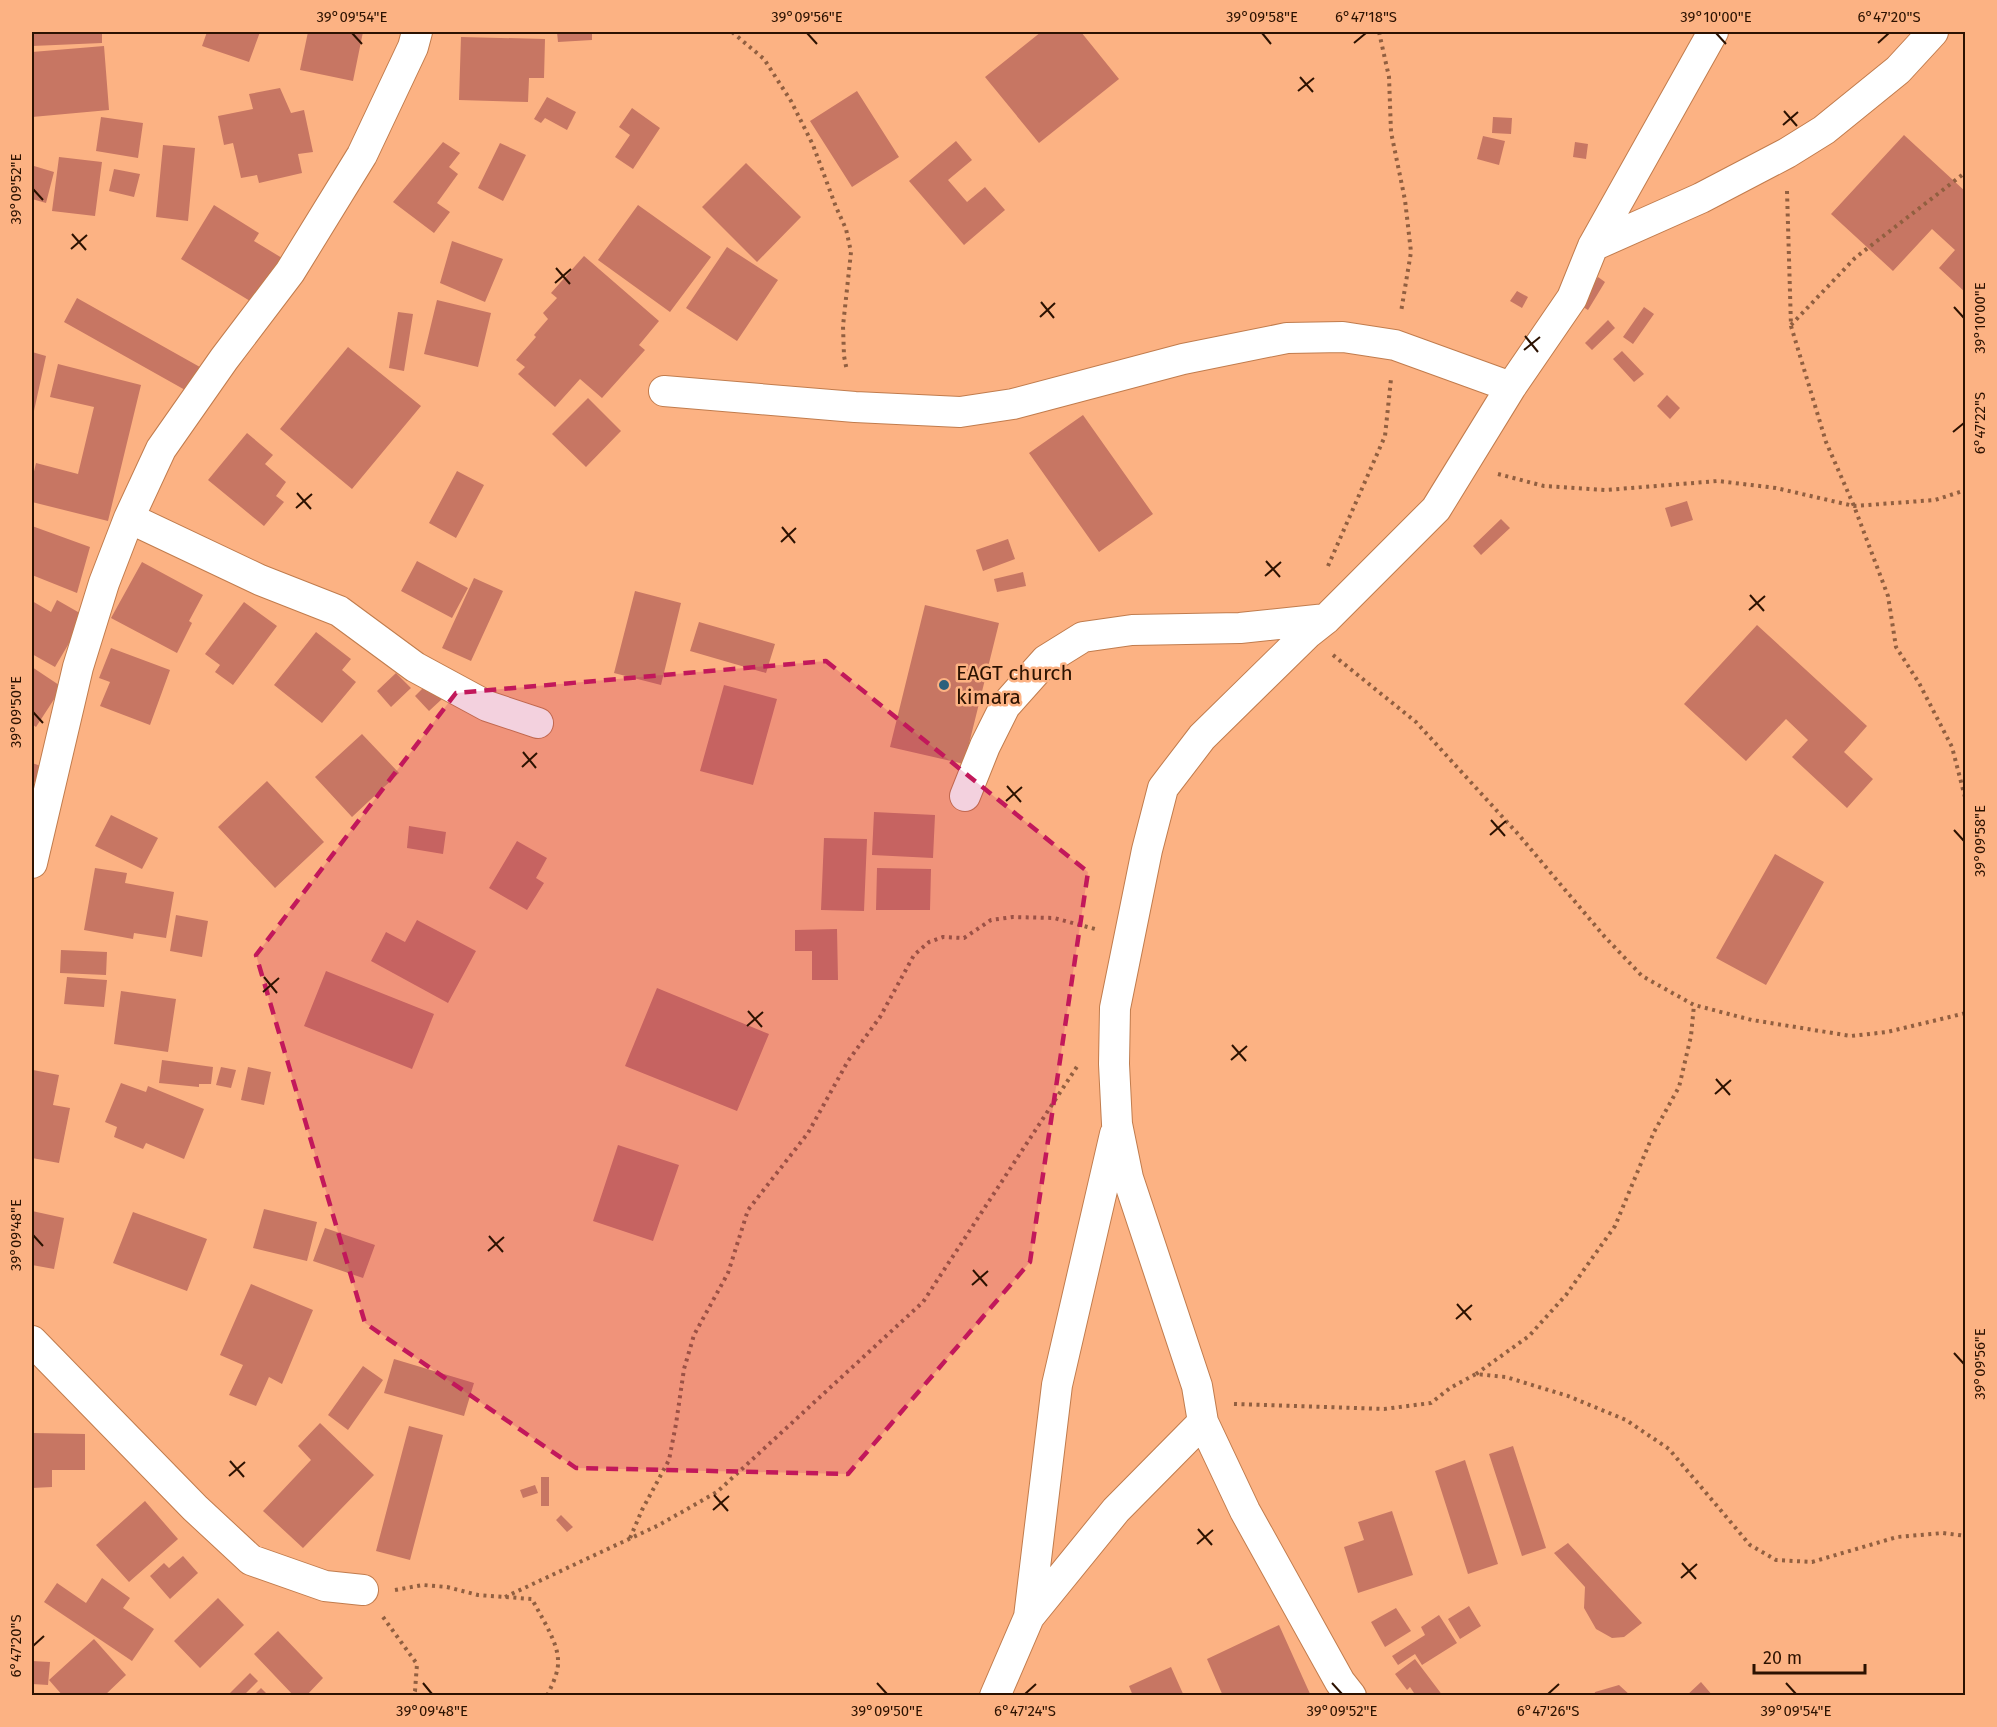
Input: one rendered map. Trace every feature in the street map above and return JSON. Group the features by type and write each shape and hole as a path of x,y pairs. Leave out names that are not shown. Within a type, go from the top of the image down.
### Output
{"street":[{"path":"32,863 78,667 104,583 129,518 161,449 290,272 362,155 413,47 417,32"},
{"path":"1351,1695 1340,1682 1245,1511 1202,1412 1197,1386 1128,1178 1117,1124 1114,1064 1115,1008 1147,850 1163,788 1202,737 1436,509 1511,387 1572,297 1593,246 1713,32"},
{"path":"1593,246 1701,198 1787,153 1824,130 1898,70 1933,32"},
{"path":"663,391 855,407 960,412 1013,404 1183,359 1287,338 1343,337 1395,345 1511,387"},
{"path":"129,518 260,580 339,611 415,667 487,706 538,723"},
{"path":"965,796 1005,706 1046,660 1083,637 1132,630 1316,627"},
{"path":"1029,1617 1057,1385 1117,1124"},
{"path":"32,1341 195,1508 251,1560 325,1586 363,1590"},
{"path":"995,1695 1029,1617 1116,1510 1202,1412"}],"path":[{"path":"732,32 764,59 791,101 813,145 846,229 851,252 843,326 844,356 855,407"},
{"path":"1326,570 1385,436 1395,345 1411,252 1406,200 1391,132 1389,77 1380,32"},
{"path":"1787,153 1791,326 1826,442 1854,506 1887,596 1896,647 1919,683 1952,747 1965,801"},
{"path":"1791,326 1855,258 1965,172"},
{"path":"1463,465 1544,486 1606,490 1718,481 1776,488 1854,506 1935,500 1965,490"},
{"path":"1316,627 1416,722 1518,834 1604,936 1642,976 1694,1005 1752,1020 1851,1036 1887,1032 1965,1013"},
{"path":"630,1538 642,1509 669,1460 684,1369 694,1335 728,1273 748,1210 808,1133 848,1061 880,1017 914,955 929,942 943,937 964,938 991,920 1013,917 1054,918 1107,933 1130,933"},
{"path":"1202,1412 1384,1409 1431,1403 1529,1336 1566,1295 1616,1226 1654,1132 1678,1087 1691,1036 1694,1005"},
{"path":"505,1597 659,1525 717,1492 923,1302 1083,1057"},
{"path":"1476,1374 1506,1377 1568,1396 1626,1420 1669,1449 1750,1545 1776,1560 1812,1562 1897,1537 1943,1533 1965,1536"},
{"path":"363,1590 379,1593 423,1585 447,1587 478,1595 532,1599 553,1641 558,1660 554,1679 547,1695"},
{"path":"363,1590 417,1664 413,1695"}],"highlighted area":[{"path":"826,661 1088,872 1030,1262 848,1474 576,1468 365,1323 256,955 456,693"}],"building":[{"path":"32,32 102,32 102,43 32,46"},
{"path":"207,32 260,32 249,62 202,46"},
{"path":"308,32 363,32 353,81 300,70"},
{"path":"557,32 592,32 592,40 558,42"},
{"path":"1041,32 1081,32 1119,79 1039,143 985,77"},
{"path":"461,37 545,39 544,78 529,78 528,102 459,100"},
{"path":"104,46 109,110 32,117 32,52"},
{"path":"280,88 291,113 304,110 313,152 298,154 302,173 259,183 257,175 241,178 233,143 224,145 218,116 253,109 249,94"},
{"path":"857,91 899,157 852,187 810,121"},
{"path":"547,97 576,112 567,130 545,118 541,123 534,119"},
{"path":"632,108 660,128 633,169 615,157 630,135 619,127"},
{"path":"101,117 143,123 138,158 96,151"},
{"path":"1493,117 1512,118 1511,134 1492,133"},
{"path":"1904,135 1966,192 1966,293 1939,268 1955,250 1932,229 1893,271 1831,214"},
{"path":"1483,136 1505,141 1499,165 1477,159"},
{"path":"956,141 972,160 948,180 967,202 985,187 1005,210 964,245 909,181"},
{"path":"443,142 460,153 449,167 458,174 437,203 450,212 434,233 393,202"},
{"path":"1575,142 1588,144 1586,159 1573,157"},
{"path":"500,143 526,155 503,201 478,188"},
{"path":"163,145 195,148 188,221 156,217"},
{"path":"59,157 102,162 95,216 52,211"},
{"path":"746,163 801,217 757,262 702,207"},
{"path":"34,166 54,172 46,203 32,199"},
{"path":"114,169 140,174 134,197 109,191"},
{"path":"214,205 259,233 254,241 282,258 255,304 181,259"},
{"path":"638,205 711,257 670,312 598,260"},
{"path":"452,241 503,259 485,302 440,283"},
{"path":"727,247 778,280 737,341 686,308"},
{"path":"584,256 659,321 639,345 645,350 602,398 580,379 555,407 518,374 525,367 516,360 548,319 543,313 557,298 551,293"},
{"path":"1598,277 1605,282 1588,310 1580,305"},
{"path":"1517,291 1528,297 1522,308 1510,301"},
{"path":"77,298 207,371 194,395 64,322"},
{"path":"437,300 491,313 478,367 424,354"},
{"path":"1644,307 1654,314 1633,344 1623,337"},
{"path":"398,312 413,314 404,371 389,368"},
{"path":"1608,320 1615,328 1592,350 1585,343"},
{"path":"348,347 421,406 352,489 280,429"},
{"path":"1622,351 1644,374 1634,382 1613,359"},
{"path":"32,352 46,356 32,420"},
{"path":"58,364 141,385 108,521 32,502 32,480 36,463 78,474 94,407 50,397"},
{"path":"1667,395 1680,408 1670,419 1657,406"},
{"path":"588,398 621,431 586,467 552,434"},
{"path":"1083,415 1153,514 1099,552 1029,453"},
{"path":"247,433 273,455 265,464 286,482 276,496 284,502 264,526 208,480"},
{"path":"457,471 484,485 456,538 429,523"},
{"path":"1687,501 1693,520 1671,527 1665,508"},
{"path":"1501,519 1510,528 1481,555 1473,546"},
{"path":"32,526 90,547 77,593 32,575"},
{"path":"1008,539 1015,559 983,571 976,550"},
{"path":"417,561 468,588 452,618 401,591"},
{"path":"142,562 203,595 189,621 192,623 177,653 111,618"},
{"path":"1023,572 1026,586 997,592 994,579"},
{"path":"474,578 503,591 471,661 442,648"},
{"path":"635,591 681,603 661,685 614,673"},
{"path":"57,600 85,616 55,667 32,654 32,601 51,612"},
{"path":"244,602 277,626 233,685 215,672 220,665 205,654"},
{"name":"EAGT church kimara","path":"925,605 999,623 964,764 890,747"},
{"path":"699,622 775,644 766,673 690,651"},
{"path":"1757,625 1867,726 1844,752 1873,779 1847,808 1792,757 1808,740 1786,719 1746,761 1684,704"},
{"path":"316,632 351,659 342,670 356,682 322,723 274,685"},
{"path":"111,648 170,670 150,725 100,706 110,682 99,678"},
{"path":"32,667 62,687 36,727 32,724"},
{"path":"396,673 411,688 391,707 377,691"},
{"path":"428,683 442,699 429,711 415,696"},
{"path":"724,685 777,699 753,785 700,771"},
{"path":"362,734 399,773 352,817 315,777"},
{"path":"32,763 41,766 32,789"},
{"path":"267,781 324,842 275,888 218,827"},
{"path":"874,812 935,815 933,858 872,855"},
{"path":"111,815 158,838 142,869 95,846"},
{"path":"409,826 446,832 443,854 407,848"},
{"path":"824,838 867,839 864,911 821,910"},
{"path":"517,841 547,858 536,878 544,883 527,910 489,888"},
{"path":"1775,854 1824,882 1766,985 1716,958"},
{"path":"95,868 127,873 125,883 174,892 166,938 134,933 133,939 84,930"},
{"path":"877,868 931,869 930,910 876,910"},
{"path":"176,915 208,921 202,957 170,951"},
{"path":"417,920 476,951 448,1003 371,961 386,932 405,942"},
{"path":"837,929 838,980 812,980 812,951 795,951 795,930"},
{"path":"61,950 107,952 106,975 60,973"},
{"path":"326,971 434,1014 412,1069 304,1026"},
{"path":"67,977 107,980 104,1007 64,1004"},
{"path":"657,988 769,1034 737,1111 625,1066"},
{"path":"121,991 176,999 168,1052 114,1044"},
{"path":"162,1060 213,1067 211,1084 199,1084 199,1087 159,1083"},
{"path":"221,1067 236,1070 231,1088 216,1085"},
{"path":"248,1067 271,1072 264,1105 241,1100"},
{"path":"33,1070 59,1075 53,1105 70,1108 59,1163 32,1158"},
{"path":"121,1083 146,1092 148,1086 204,1109 184,1159 146,1143 143,1149 114,1137 117,1127 105,1122"},
{"path":"618,1145 679,1165 653,1241 593,1221"},
{"path":"264,1209 317,1222 307,1261 253,1248"},
{"path":"32,1211 64,1218 54,1269 32,1265"},
{"path":"133,1212 207,1239 187,1291 113,1263"},
{"path":"325,1228 375,1245 363,1278 313,1261"},
{"path":"251,1284 313,1310 282,1384 269,1377 256,1406 229,1395 243,1365 220,1355"},
{"path":"394,1359 474,1383 464,1416 384,1393"},
{"path":"363,1366 383,1380 348,1430 328,1415"},
{"path":"320,1423 374,1475 303,1548 263,1511 311,1460 298,1446"},
{"path":"409,1426 443,1435 410,1560 376,1551"},
{"path":"32,1433 85,1434 85,1470 52,1470 52,1487 32,1488"},
{"path":"1513,1446 1546,1548 1522,1556 1489,1454"},
{"path":"1465,1460 1498,1564 1468,1574 1435,1471"},
{"path":"541,1477 549,1477 549,1506 541,1506"},
{"path":"535,1485 538,1493 523,1498 520,1490"},
{"path":"145,1501 178,1539 129,1582 96,1545"},
{"path":"1392,1511 1413,1575 1358,1593 1344,1547 1364,1540 1358,1522"},
{"path":"561,1515 573,1527 567,1532 556,1520"},
{"path":"1568,1543 1642,1623 1624,1637 1612,1638 1596,1629 1584,1608 1585,1587 1554,1553"},
{"path":"183,1556 198,1573 170,1599 150,1576 164,1563 169,1568"},
{"path":"102,1578 130,1598 123,1608 154,1629 132,1661 44,1602 57,1583 86,1603"},
{"path":"218,1598 244,1625 200,1668 174,1641"},
{"path":"1469,1606 1481,1626 1460,1639 1448,1619"},
{"path":"1396,1608 1411,1631 1385,1647 1371,1622"},
{"path":"1439,1615 1457,1643 1422,1665 1415,1654 1398,1665 1392,1656 1425,1635 1421,1627"},
{"path":"1279,1625 1311,1696 1223,1696 1207,1659"},
{"path":"278,1631 323,1678 306,1696 294,1696 254,1654"},
{"path":"94,1639 126,1675 104,1696 63,1696 49,1680"},
{"path":"1415,1659 1443,1696 1416,1696 1410,1687 1407,1690 1395,1674"},
{"path":"32,1661 50,1662 48,1685 32,1684"},
{"path":"1171,1667 1184,1696 1133,1696 1129,1686"},
{"path":"250,1673 258,1681 243,1696 227,1696"},
{"path":"1701,1682 1713,1696 1686,1696"},
{"path":"1619,1685 1631,1696 1594,1696 1595,1692"},
{"path":"261,1688 269,1696 253,1696"}],"place":[{"name":"EAGT church kimara","path":"944,685"}]}
